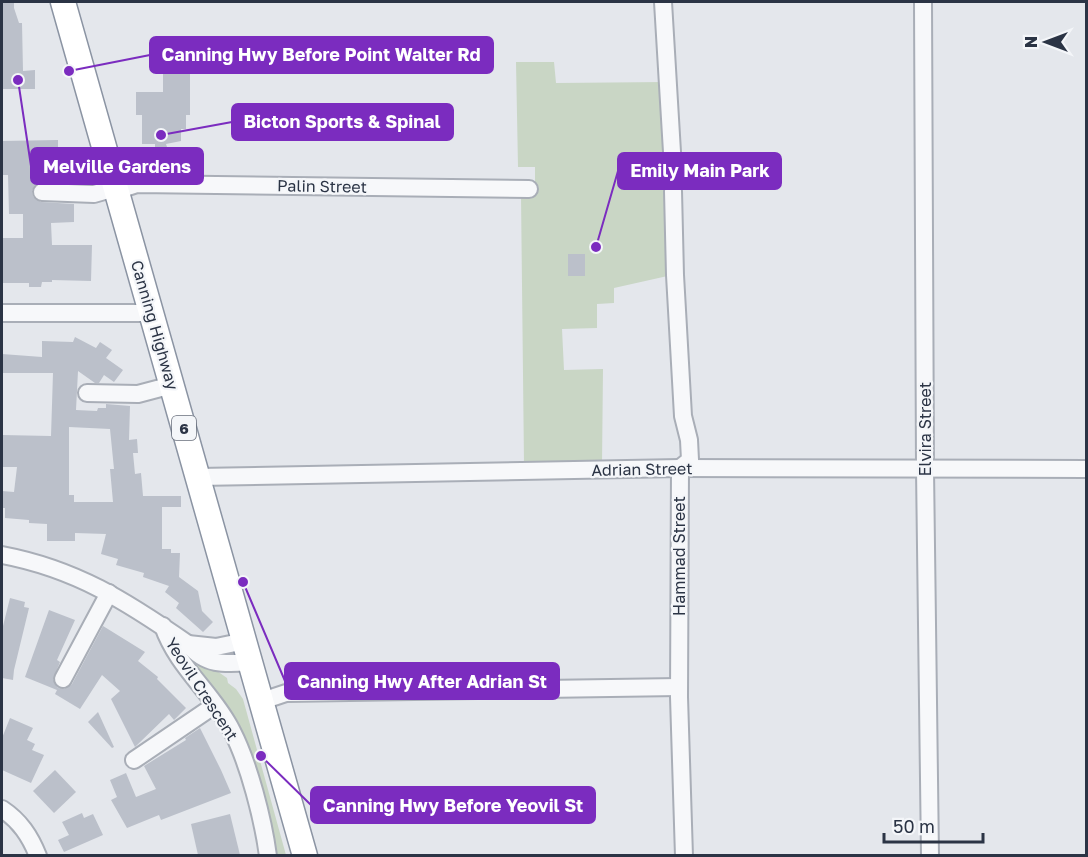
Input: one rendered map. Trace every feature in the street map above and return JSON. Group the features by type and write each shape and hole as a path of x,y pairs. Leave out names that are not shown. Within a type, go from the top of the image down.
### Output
{"highway":[{"name":"Canning Highway","path":"63,2 305,855"}],"street":[{"path":"663,2 672,152"},
{"name":"Elvira Street","path":"923,2 925,469 930,855"},
{"name":"Palin Street","path":"42,192 94,194 137,184 529,189"},
{"name":"Hammad Street","path":"673,191 683,405 690,460 680,468 679,687 684,855"},
{"path":"2,313 152,313"},
{"path":"87,393 138,394 172,385"},
{"name":"Adrian Street","path":"198,477 680,468 1086,469"},
{"name":"Yeovil Crescent","path":"2,555 63,571 109,593 188,644 248,651"},
{"path":"63,679 109,593"},
{"name":"Yeovil Crescent","path":"163,627 177,657 232,730 263,829 268,855"},
{"path":"262,700 286,693 679,687"},
{"path":"134,760 215,705"},
{"path":"2,809 12,816 30,836 38,855"}],"green space":[{"path":"516,62 554,62 556,83 665,82 672,275 614,288 614,303 597,304 597,328 562,329 564,370 603,369 602,464 524,464 521,195 535,195 535,167 518,167"},
{"path":"183,652 194,655 227,678 228,683 243,699 286,855 271,855 260,797"}],"building":[{"path":"2,2 14,2 19,23 22,23 23,71 35,70 35,89 2,89"},
{"path":"163,68 190,68 190,115 186,115 186,129 181,129 181,141 166,144 167,147 155,147 155,144 142,144 142,115 136,115 136,92 163,92"},
{"path":"58,140 58,176 36,176 33,196 41,202 74,204 74,222 51,223 52,245 92,245 91,281 52,280 52,282 42,282 41,287 29,287 29,283 2,283 2,238 23,238 23,214 9,214 8,175 2,175 2,141"},
{"path":"568,254 585,254 585,276 568,276"},
{"path":"75,337 96,348 100,342 112,350 106,358 123,370 114,382 104,375 99,383 95,383 78,371 76,410 97,411 98,408 106,408 106,404 130,406 129,440 137,439 138,453 133,453 135,474 141,473 143,496 181,496 181,507 162,507 162,549 171,549 171,553 180,553 179,577 198,591 202,611 213,622 203,632 176,608 179,603 165,592 169,586 143,577 144,573 116,565 118,559 101,554 106,534 75,533 75,541 47,541 47,524 5,518 5,508 2,508 2,491 14,492 17,467 2,467 2,435 51,436 53,373 2,373 2,354 42,357 42,341 73,342","holes":["69,427 110,429 114,469 110,469 113,502 74,502 74,495 69,495"]},
{"path":"10,598 25,602 24,607 29,608 13,680 2,678 2,630"},
{"path":"49,610 75,620 57,660 60,662 53,679 58,688 64,689 72,684 103,626 145,652 138,661 158,677 157,679 186,708 174,720 169,714 135,747 111,699 120,691 102,675 80,709 55,694 57,690 25,677"},
{"path":"98,712 114,747 112,748 88,722"},
{"path":"10,718 33,728 27,740 35,744 32,750 44,755 31,783 2,770 2,738"},
{"path":"200,728 231,793 161,820 159,815 127,828 111,800 117,797 110,780 126,773 136,797 156,789 144,766 186,740 185,738"},
{"path":"55,770 76,792 54,813 33,791"},
{"path":"82,813 84,818 93,814 103,835 64,852 58,840 69,835 62,822"},
{"path":"230,814 240,855 198,855 191,824"}],"place":[{"name":"Canning Hwy Before Point Walter Rd","path":"69,71"},
{"name":"Melville Gardens","path":"18,80"},
{"name":"Bicton Sports & Spinal","path":"161,135"},
{"name":"Emily Main Park","path":"596,247"},
{"name":"Canning Hwy After Adrian St","path":"243,582"},
{"name":"Canning Hwy Before Yeovil St","path":"261,756"}]}
